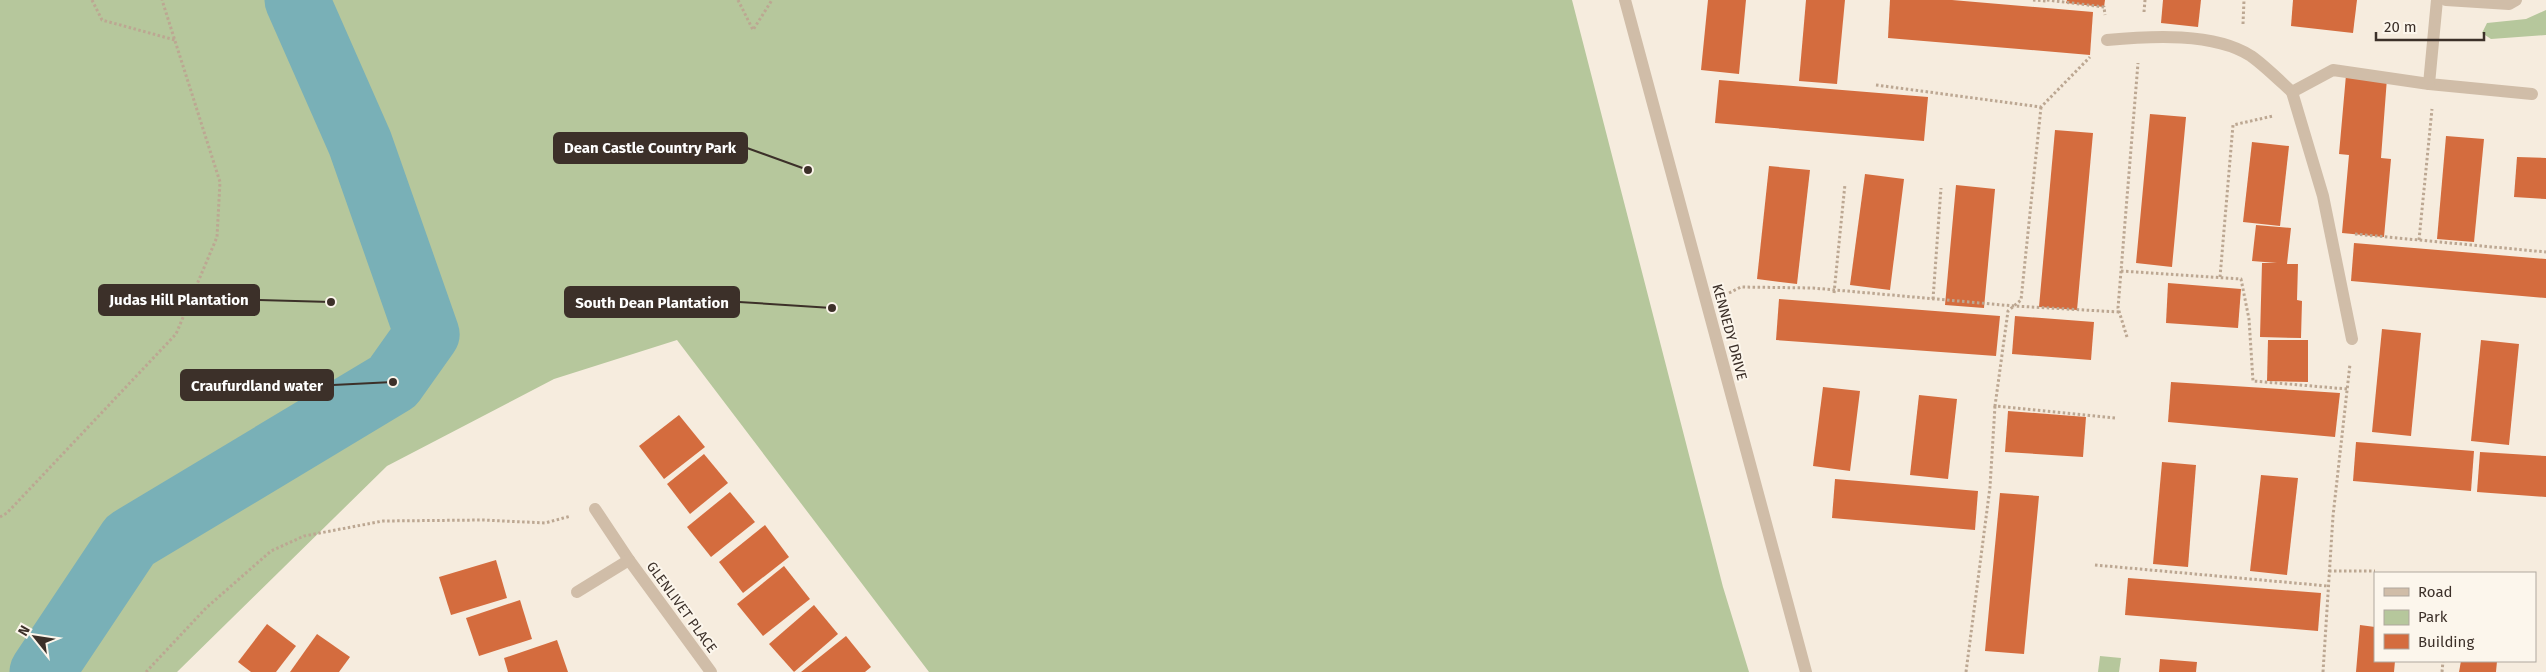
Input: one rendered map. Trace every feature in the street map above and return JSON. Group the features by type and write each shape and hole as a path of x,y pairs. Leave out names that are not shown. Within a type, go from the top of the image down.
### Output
{"street":[{"name":"KENNEDY DRIVE","path":"1625,0 1806,672"},
{"path":"2429,84 2437,0"},
{"path":"2446,0 2509,4 2516,0"},
{"path":"2108,40 2141,37 2208,40 2250,56 2292,92 2323,196 2352,339"},
{"path":"2292,92 2333,70 2429,84 2532,94"},
{"name":"GLENLIVET PLACE","path":"595,509 629,560 711,672"},
{"name":"GLENLIVET PLACE","path":"577,592 629,560"}],"path":[{"path":"92,0 102,20 176,40"},
{"path":"0,517 7,513 176,334 217,238 220,182 162,0"},
{"path":"738,0 753,30 772,0"},
{"path":"1966,672 1990,487 1995,406 2008,311 2021,300 2041,107 2108,40 2104,7 2033,0"},
{"path":"2127,337 2119,312 2141,37"},
{"path":"2419,240 2433,102 2429,84"},
{"path":"1876,85 2041,107"},
{"path":"2220,278 2233,125 2297,110"},
{"path":"1834,293 1845,184"},
{"path":"1933,299 1940,188"},
{"path":"2330,232 2546,252"},
{"path":"2121,271 2241,279 2250,319 2253,381 2347,389"},
{"path":"1706,302 1741,288 1813,288 2014,306 2119,312"},
{"path":"2322,672 2329,571 2352,339"},
{"path":"1995,406 2116,418"},
{"path":"146,672 206,608 271,551 304,536 383,521 484,520 545,523 595,509"},
{"path":"2095,565 2328,586"},
{"path":"2329,571 2374,571"}],"green space":[{"path":"0,0 1572,0 1723,587 1749,672 929,672 677,340 554,379 387,466 177,672 0,672"},
{"path":"2546,10 2546,35 2491,39 2482,33 2487,23 2526,19"},
{"path":"2100,656 2121,658 2119,672 2098,672"}],"building":[{"path":"1708,0 1746,0 1739,74 1701,70"},
{"path":"1806,0 1845,0 1837,84 1799,81"},
{"path":"1890,0 1952,0 2093,12 2090,55 1888,38"},
{"path":"2067,0 2105,0 2104,7 2066,3"},
{"path":"2163,0 2201,0 2198,27 2161,23"},
{"path":"2293,0 2357,0 2353,33 2291,26"},
{"path":"2346,75 2387,78 2381,158 2391,159 2384,237 2342,233 2349,155 2339,154"},
{"path":"1719,80 1928,97 1924,141 1715,123"},
{"path":"2150,114 2186,117 2172,267 2136,263"},
{"path":"2055,130 2093,133 2077,310 2039,307"},
{"path":"2446,136 2484,139 2474,242 2437,239"},
{"path":"2252,142 2289,146 2280,226 2243,222"},
{"path":"2517,157 2546,158 2546,199 2514,197"},
{"path":"1769,166 1810,170 1797,284 1757,279"},
{"path":"1865,174 1904,179 1890,290 1850,285"},
{"path":"1956,185 1995,189 1984,308 1945,305"},
{"path":"2256,225 2291,228 2287,264 2298,264 2297,300 2302,301 2301,338 2260,337 2262,263 2277,263 2252,261"},
{"path":"2354,243 2546,259 2546,298 2351,281"},
{"path":"2168,283 2241,289 2238,328 2166,323"},
{"path":"1779,299 2000,316 1996,356 1776,340"},
{"path":"2015,316 2094,322 2091,360 2012,354"},
{"path":"2382,329 2421,333 2411,436 2372,432"},
{"path":"2268,340 2308,340 2308,382 2267,381"},
{"path":"2481,340 2519,344 2509,445 2471,441"},
{"path":"2171,382 2340,393 2335,437 2168,422"},
{"path":"1823,387 1860,391 1850,471 1813,466"},
{"path":"1919,395 1957,399 1948,479 1910,475"},
{"path":"2008,411 2086,417 2083,457 2005,452"},
{"path":"679,415 705,447 664,479 639,446"},
{"path":"2356,442 2474,451 2471,491 2353,481"},
{"path":"2480,452 2546,456 2546,497 2477,492"},
{"path":"704,454 728,483 690,514 667,484"},
{"path":"2162,462 2196,465 2188,567 2153,564"},
{"path":"2261,475 2298,478 2287,575 2250,571"},
{"path":"1835,479 1978,491 1975,530 1832,518"},
{"path":"730,492 755,522 711,557 687,527"},
{"path":"2000,493 2039,496 2024,654 1985,651"},
{"path":"765,525 789,557 743,593 719,562"},
{"path":"496,560 507,598 451,615 439,577"},
{"path":"784,566 810,599 763,636 737,604"},
{"path":"2128,578 2321,593 2318,631 2125,615"},
{"path":"520,600 532,639 479,656 466,618"},
{"path":"814,605 838,634 794,672 769,644"},
{"path":"267,624 296,646 276,672 251,672 238,662"},
{"path":"2360,625 2374,627 2374,662 2395,662 2394,672 2356,672"},
{"path":"317,634 350,657 339,672 290,672"},
{"path":"846,636 871,667 865,672 801,672"},
{"path":"557,640 568,672 508,672 504,658"},
{"path":"2160,659 2197,662 2196,672 2159,672"},
{"path":"2461,662 2497,662 2496,672 2459,672"}],"waterway":[{"path":"42,672 130,540 393,382 427,334 360,143 297,0"}],"place":[{"name":"Dean Castle Country Park","path":"808,170"},
{"name":"Judas Hill Plantation","path":"331,302"},
{"name":"South Dean Plantation","path":"832,308"},
{"name":"Craufurdland water","path":"393,382"}]}
